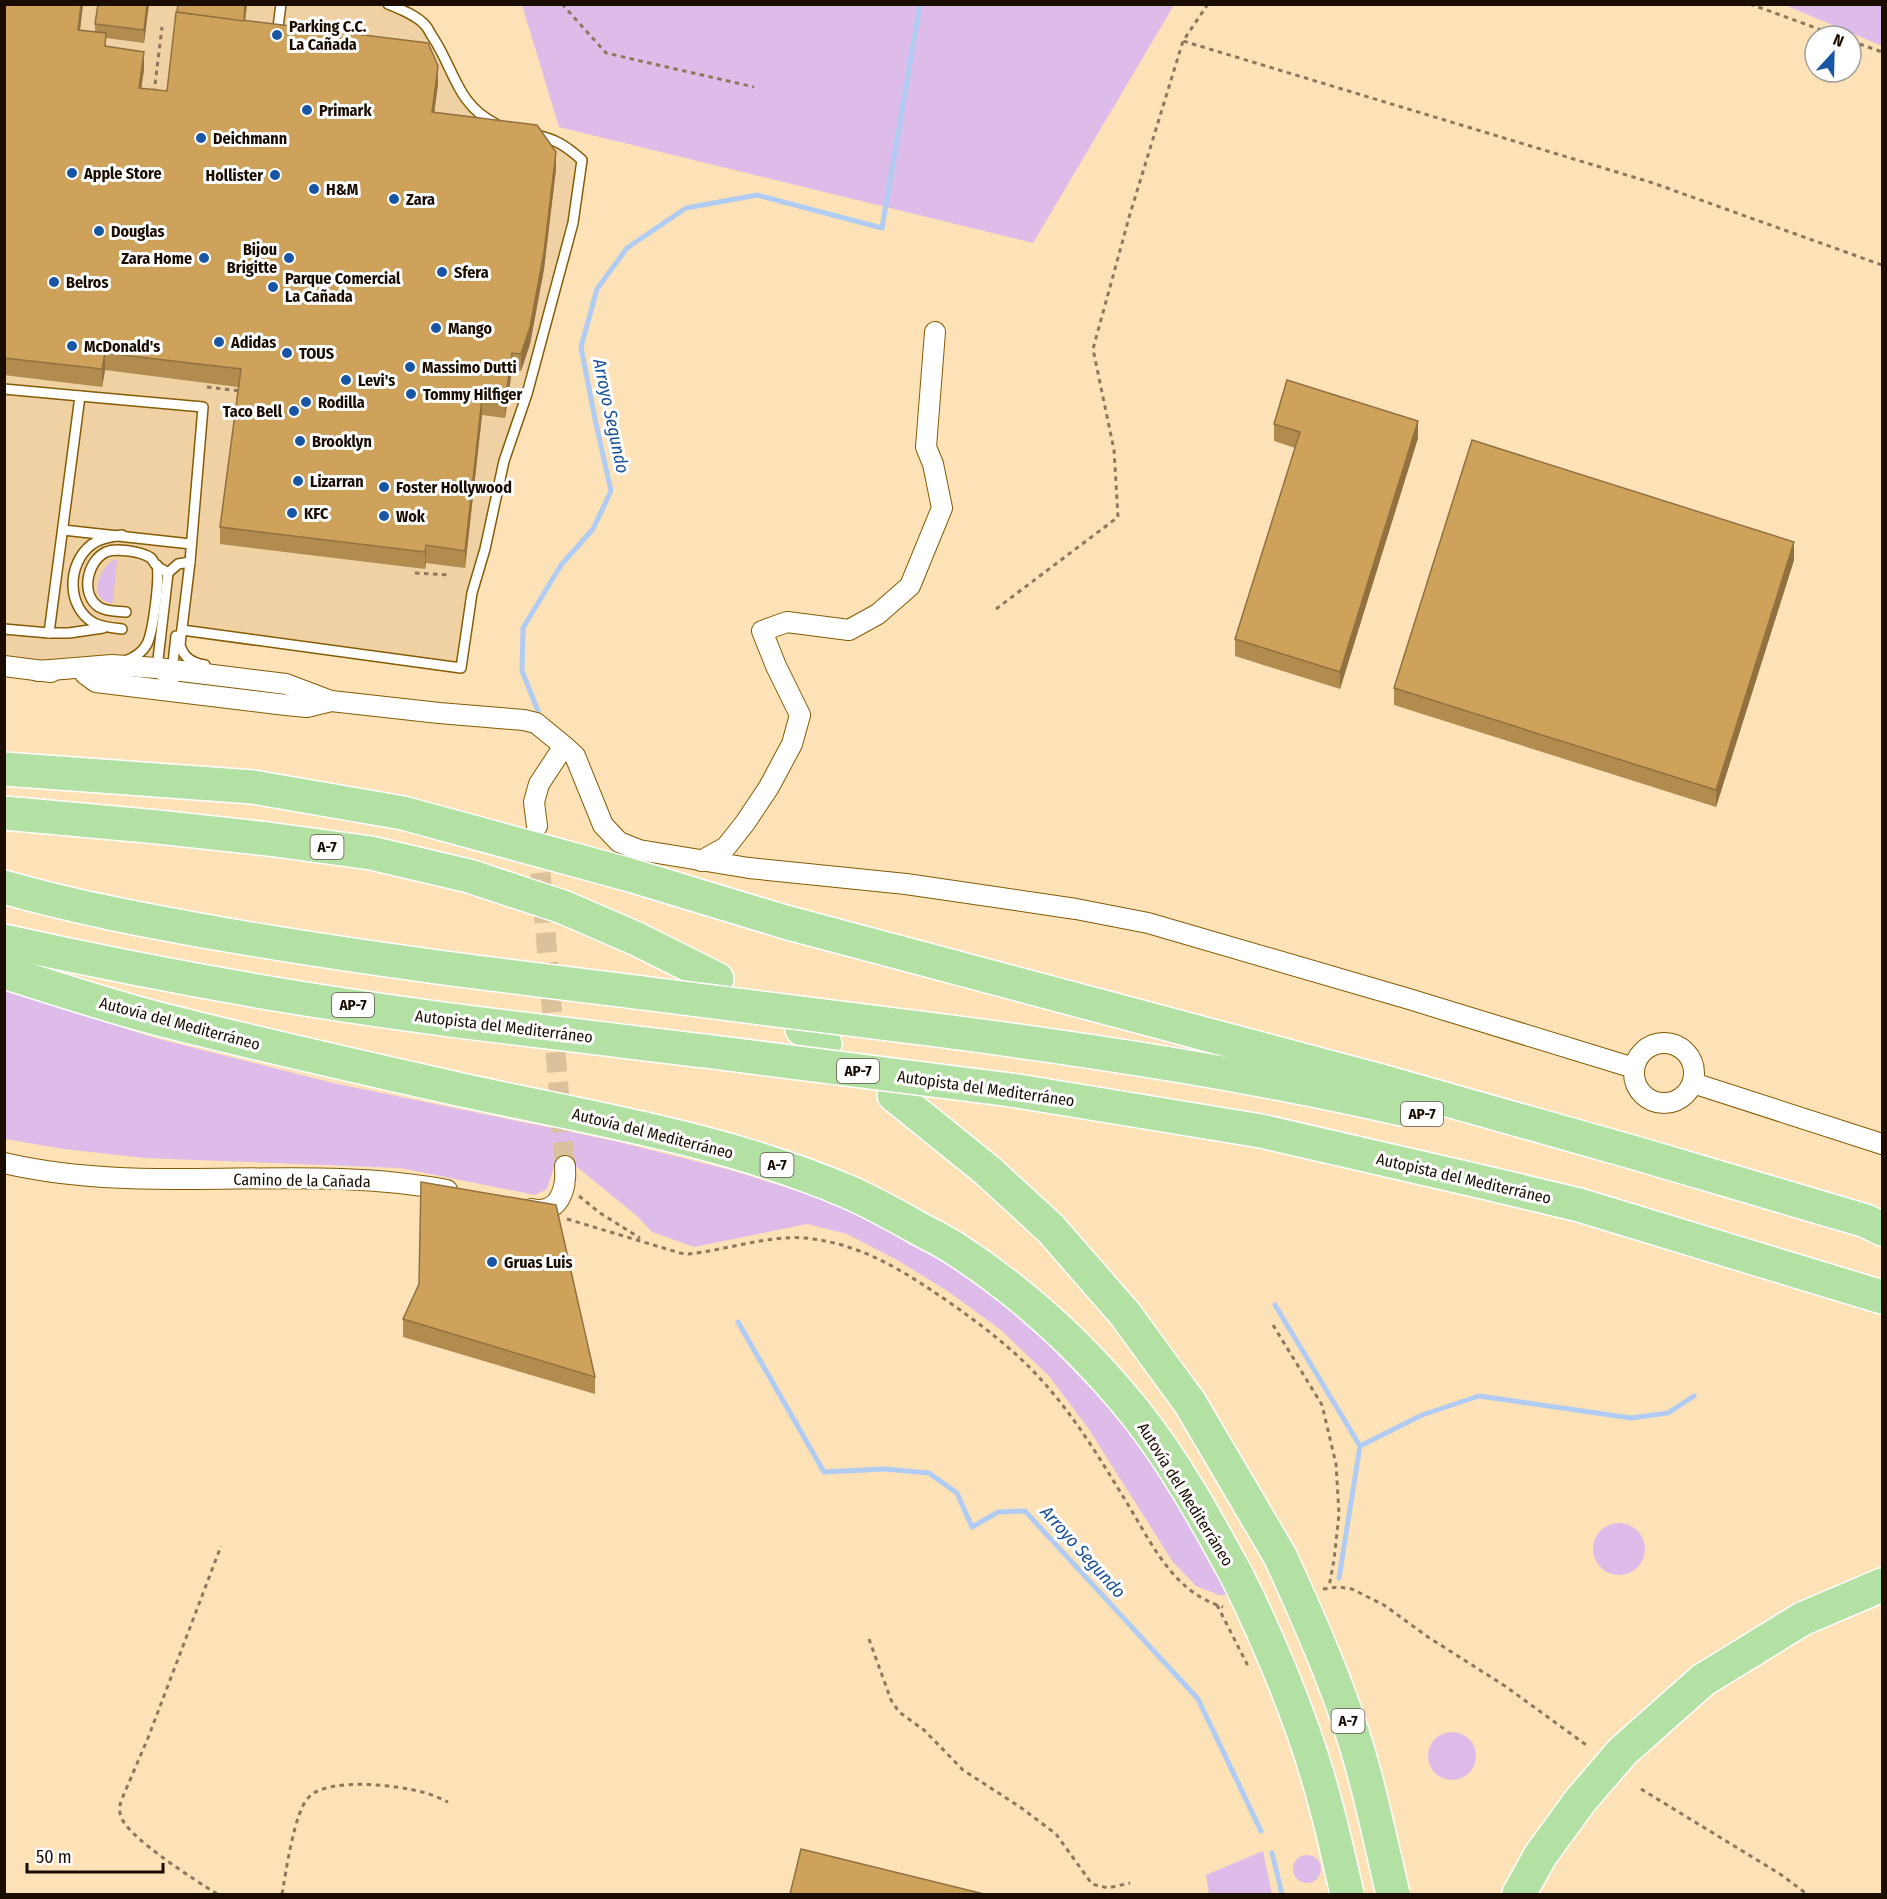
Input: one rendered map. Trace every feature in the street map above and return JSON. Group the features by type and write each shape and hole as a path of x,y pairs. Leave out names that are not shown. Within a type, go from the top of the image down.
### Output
{"highway":[{"path":"4,769 253,787 403,813 619,872 785,922 1381,1081 1640,1154 1866,1221 1882,1229"},
{"path":"4,783 58,791 260,808 341,821 446,849 562,890 595,904 637,939"},
{"name":"A-7","path":"4,813 268,838 371,854 469,876 563,907 637,939 717,979"},
{"name":"AP-7","path":"4,887 142,920 268,942 454,970 1090,1050 1370,1102 1514,1135 1720,1192 1882,1241"},
{"name":"Autopista del Mediterráneo","path":"4,941 265,993 482,1024 1011,1090 1261,1131 1579,1205 1882,1297"},
{"name":"Autovía del Mediterráneo","path":"4,972 171,1022 316,1057 644,1128 772,1163 846,1191 951,1246 999,1280 1049,1321 1097,1369 1135,1413 1207,1521 1263,1630 1303,1732 1320,1786 1347,1894"},
{"name":"A-7","path":"894,1095 988,1172 1051,1229 1125,1314 1190,1403 1280,1556 1306,1612 1347,1717 1366,1781 1393,1894"},
{"path":"1519,1894 1540,1856 1580,1801 1622,1752 1703,1680 1802,1619 1882,1585"}],"street":[{"path":"701,861 726,846 745,823 769,787 792,744 800,715 762,631 787,622 849,630 878,614 910,586 942,508 933,464 926,447 935,332"},
{"path":"38,671 112,664 265,693 304,692"},
{"path":"4,666 85,674 165,675 286,684 332,701 524,720 536,723 575,756 603,825 619,842 639,850 749,868 906,884 1076,909 1148,923 1634,1068"},
{"path":"85,674 96,682 285,705 307,707 332,701"},
{"path":"537,826 534,802 539,784 564,746"},
{"path":"1659,1043 1677,1046 1687,1053 1694,1068 1693,1083 1683,1097 1671,1103 1658,1103 1646,1097 1636,1086 1634,1068 1647,1048 1659,1043"},
{"path":"1693,1083 1882,1144"},
{"name":"Camino de la Cañada","path":"4,1163 55,1173 142,1180 364,1180 430,1187 461,1193"},
{"path":"516,1206 539,1211 552,1206 561,1197 565,1185 565,1170"}],"lane":[{"path":"277,35 281,4"},
{"path":"388,4 403,10 424,24 442,51 455,84 471,106 504,128"},
{"path":"182,630 461,668 472,593 485,549 504,461 527,394 573,223 582,160 565,144 545,137 522,133"},
{"path":"4,389 203,407 181,649 191,662 242,670 286,684"},
{"path":"49,633 80,396"},
{"path":"63,530 191,544"},
{"path":"122,536 105,537 92,544 81,555 75,568 73,584 75,600 82,613 95,624 122,629"},
{"path":"126,612 101,608 92,599 88,582 93,565 101,555 114,550 142,554 168,573"},
{"path":"165,675 165,598 168,573 178,564 190,562"},
{"path":"112,664 130,660 143,650 150,638 157,566"},
{"path":"154,612 165,598"},
{"path":"4,630 69,633 110,627"},
{"path":"165,675 175,638 182,630"}],"path":[{"path":"562,4 606,53 754,87"},
{"path":"996,609 1118,517 1114,450 1093,349 1130,214 1183,41 1208,4"},
{"path":"1750,4 1805,24"},
{"path":"153,97 162,27"},
{"path":"1183,41 1653,183 1882,265"},
{"path":"1863,45 1882,52"},
{"path":"207,387 240,391"},
{"path":"416,573 449,575"},
{"path":"565,1170 574,1191 582,1200 647,1242"},
{"path":"539,1211 680,1253 689,1254 781,1239 806,1238 842,1245 868,1254 905,1272 984,1327 1044,1382 1086,1438 1167,1567 1192,1592 1209,1602 1227,1608"},
{"path":"1273,1325 1322,1406 1336,1464 1339,1514 1329,1587"},
{"path":"217,1894 155,1851 125,1824 119,1811 221,1546"},
{"path":"1319,1590 1329,1587 1352,1589 1384,1605 1422,1633 1505,1686 1589,1747"},
{"path":"869,1639 891,1701 899,1712 924,1730 968,1773 1056,1834 1092,1884 1108,1888 1130,1883"},
{"path":"282,1894 296,1824 309,1796 337,1785 397,1786 423,1792 448,1802"},
{"path":"1641,1789 1780,1874 1807,1894"}],"shaded area":[{"path":"522,4 1174,5 1033,243 559,127"},
{"name":"Parque Comercial La Cañada","path":"5,5 388,5 424,24 455,84 489,120 545,137 582,160 573,223 504,461 461,668 182,630 172,670 5,666"},
{"path":"1785,5 1882,5 1882,46 1863,38 1863,24 1830,24"},
{"path":"113,560 117,560 111,603 103,600 97,590 100,577"},
{"path":"4,990 155,1038 333,1083 619,1142 730,1170 827,1200 895,1232 968,1275 1026,1321 1125,1425 1166,1484 1233,1595 1219,1595 1196,1586 1173,1562 1088,1428 1049,1376 1001,1330 949,1292 897,1260 847,1234 807,1224 694,1247 652,1232 637,1216 572,1163 554,1167 547,1189 535,1195 400,1168 145,1158 64,1149 5,1139"},
{"path":"1619,1523 1629,1525 1637,1531 1643,1539 1645,1549 1643,1559 1637,1567 1629,1573 1619,1575 1609,1573 1601,1567 1595,1559 1593,1549 1595,1539 1601,1531 1609,1525"},
{"path":"1452,1732 1469,1739 1476,1756 1469,1773 1452,1780 1435,1773 1428,1756 1435,1739"},
{"path":"1263,1851 1272,1894 1209,1894 1206,1875"},
{"path":"1307,1855 1317,1859 1321,1869 1317,1879 1307,1883 1297,1879 1293,1869 1297,1859"}],"building":[{"name":"Parque Comercial La Cañada","path":"4,4 81,4 78,30 106,33 105,46 144,52 139,88 167,91 176,12 428,43 438,66 432,112 537,125 556,152 544,252 530,327 521,354 512,353 505,401 482,398 465,551 426,545 425,552 220,527 241,369 105,353 102,369 4,358"},
{"path":"98,4 147,4 144,30 95,24"},
{"path":"178,4 245,4 244,21 177,12"},
{"path":"1287,380 1418,421 1340,672 1235,639 1300,432 1274,424"},
{"path":"1472,440 1794,542 1716,790 1394,688"},
{"name":"Gruas Luis","path":"421,1182 556,1205 595,1377 403,1319 419,1284"},
{"path":"801,1849 984,1894 790,1894"}],"waterway":[{"name":"Arroyo Segundo","path":"538,711 522,671 523,628 561,565 593,529 611,491 581,347 597,289 627,248 686,208 757,195 882,228 920,4"},
{"path":"1275,1305 1360,1446"},
{"name":"Arroyo Segundo","path":"738,1322 824,1472 885,1469 929,1473 957,1493 972,1527 998,1512 1025,1511 1198,1699 1261,1831"},
{"path":"1339,1578 1360,1446 1422,1415 1479,1396 1631,1418 1668,1413 1694,1396"},
{"name":"Arroyo Segundo","path":"1272,1853 1282,1894"}],"tunnel":[{"path":"538,843 565,1166"}],"place":[{"name":"Parking C.C. La Cañada","path":"277,35"},
{"name":"Primark","path":"307,110"},
{"name":"Deichmann","path":"201,138"},
{"name":"Apple Store","path":"72,173"},
{"name":"Hollister","path":"275,175"},
{"name":"H&M","path":"314,189"},
{"name":"Zara","path":"394,199"},
{"name":"Douglas","path":"99,231"},
{"name":"Zara Home","path":"204,258"},
{"name":"Bijou Brigitte","path":"289,258"},
{"name":"Sfera","path":"442,272"},
{"name":"Belros","path":"54,282"},
{"name":"Parque Comercial La Cañada","path":"273,287"},
{"name":"Mango","path":"436,328"},
{"name":"Adidas","path":"219,342"},
{"name":"McDonald's","path":"72,346"},
{"name":"TOUS","path":"287,353"},
{"name":"Massimo Dutti","path":"410,367"},
{"name":"Levi's","path":"346,380"},
{"name":"Tommy Hilfiger","path":"411,394"},
{"name":"Rodilla","path":"306,402"},
{"name":"Taco Bell","path":"294,411"},
{"name":"Brooklyn","path":"300,441"},
{"name":"Lizarran","path":"298,481"},
{"name":"Foster Hollywood","path":"384,487"},
{"name":"KFC","path":"292,513"},
{"name":"Wok","path":"384,516"},
{"name":"Gruas Luis","path":"492,1262"}]}
